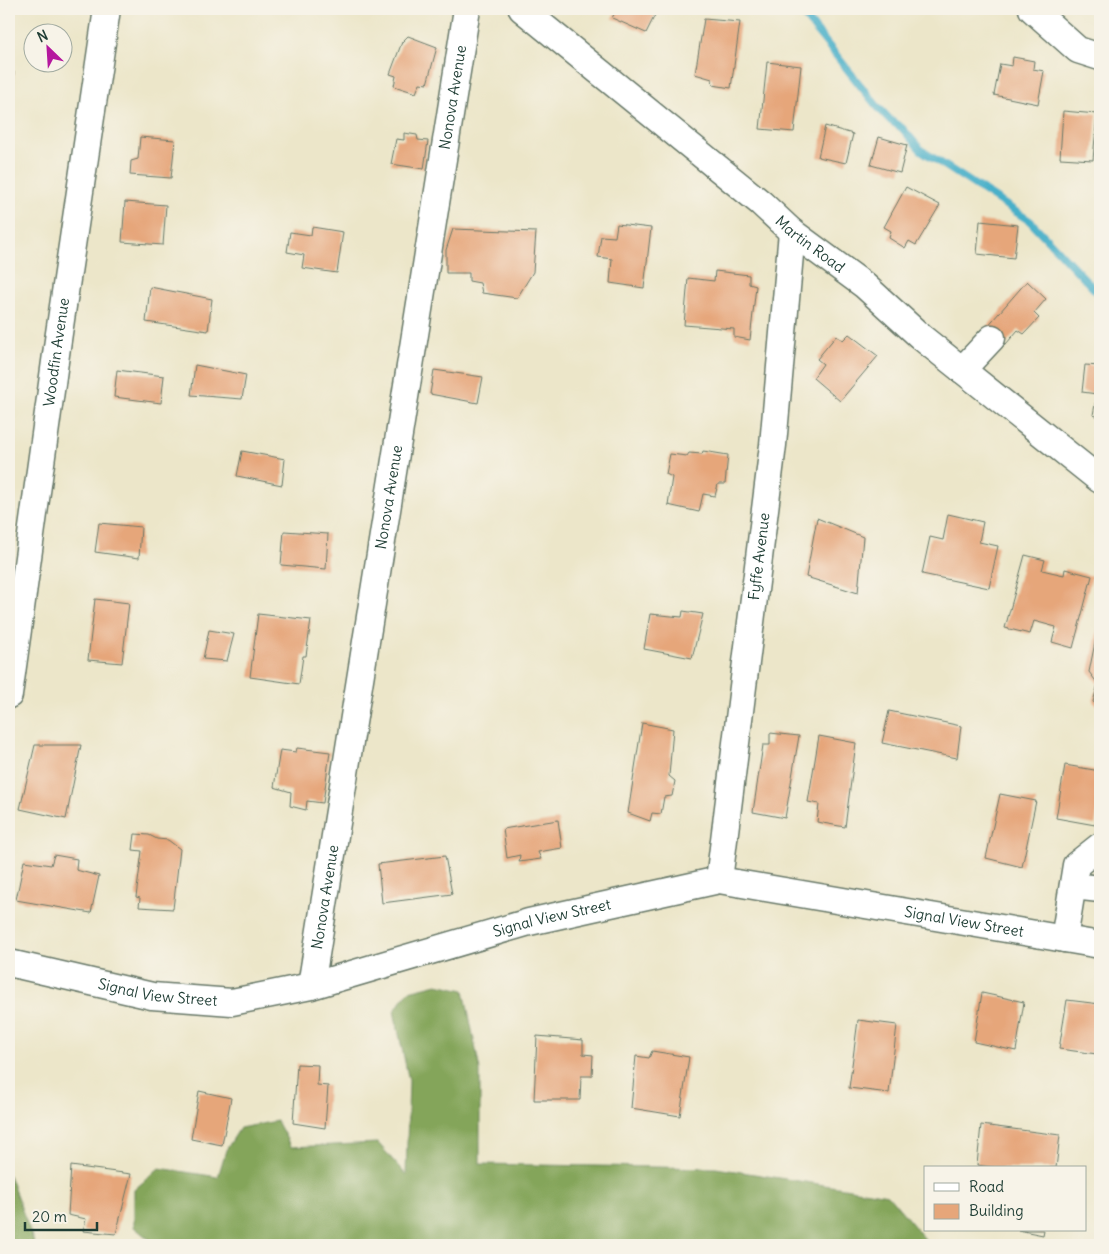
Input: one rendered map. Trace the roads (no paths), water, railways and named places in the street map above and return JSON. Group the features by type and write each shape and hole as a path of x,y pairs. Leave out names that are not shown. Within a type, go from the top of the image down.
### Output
{"street":[{"name":"Woodfin Avenue","path":"9,695 58,340 107,9"},
{"name":"Nonova Avenue","path":"311,986 467,9"},
{"name":"Martin Road","path":"522,9 670,132 761,203 792,232 864,285 921,337 1100,480"},
{"path":"1032,9 1078,50 1100,57"},
{"name":"Fyffe Avenue","path":"719,880 773,445 792,232"},
{"path":"962,370 992,338"},
{"path":"1064,939 1076,865 1100,846"},
{"name":"Signal View Street","path":"9,963 152,996 232,1002 311,986 529,922 719,880 1100,945"},
{"path":"1072,886 1100,890"}],"waterway":[{"path":"799,9 876,105 891,121 902,128 921,150 1030,221 1100,293"}]}
